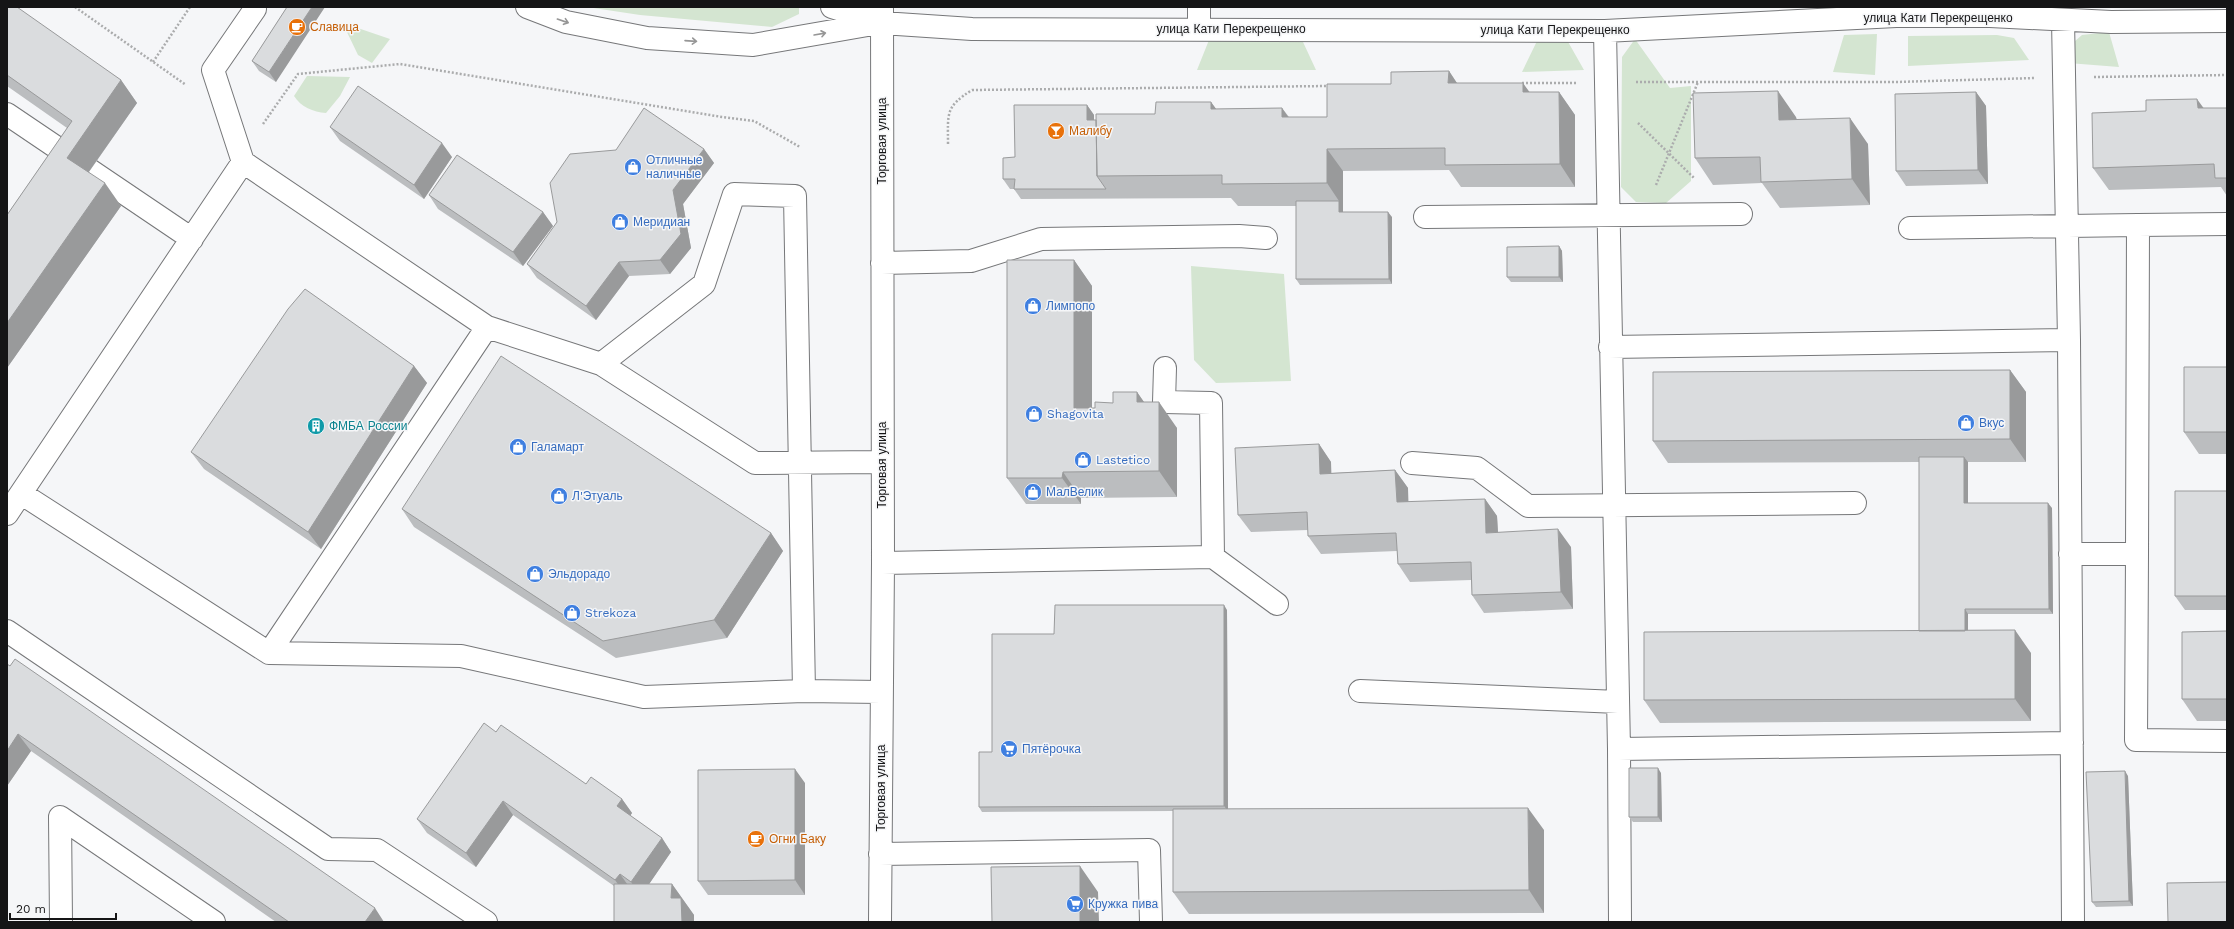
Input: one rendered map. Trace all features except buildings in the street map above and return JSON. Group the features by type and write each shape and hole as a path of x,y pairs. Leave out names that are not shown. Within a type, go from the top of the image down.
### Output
{"street":[{"name":"улица Кати Перекрещенко","path":"527,7 566,22 647,38 753,45 882,15"},
{"name":"улица Кати Перекрещенко","path":"832,7 972,30 1605,30 1989,12 2063,20 2111,22 2227,21"},
{"path":"1199,7 1199,29"},
{"path":"255,8 214,70 243,162 487,327 601,364 756,463 882,462"},
{"name":"Торговая улица","path":"880,922 883,563 882,15"},
{"path":"2063,20 2069,340 2074,922"},
{"path":"1605,30 1607,216 1619,749 1620,922"},
{"path":"7,114 192,240"},
{"path":"42,166 56,147"},
{"path":"7,514 22,494 243,162"},
{"path":"601,364 704,284 734,194 795,196 804,691"},
{"path":"1426,217 1741,214"},
{"path":"1910,228 2227,224"},
{"path":"2138,225 2136,740 2227,741"},
{"path":"882,263 972,261 1041,239 1239,236 1266,238"},
{"path":"269,653 487,327"},
{"path":"1610,347 2069,340"},
{"path":"1164,368 1164,402 1211,403 1213,557"},
{"path":"1412,463 1477,468 1528,506 1855,503"},
{"path":"22,494 269,653 461,656 644,697 804,691 881,692"},
{"path":"2070,554 2137,554"},
{"path":"883,563 972,560 1213,557 1277,604"},
{"path":"7,631 328,850 377,850 486,922"},
{"path":"1360,691 1618,702"},
{"path":"1619,749 2072,743"},
{"path":"61,922 60,817 214,922"},
{"path":"880,854 1149,850 1151,922"}],"path":[{"path":"153,62 190,7"},
{"path":"298,74 400,64 722,118 754,121 800,147"},
{"path":"1518,84 1605,82 1904,82 2227,75"},
{"path":"1655,187 1698,82"},
{"path":"948,144 948,115 956,100 972,90 1336,86"},
{"path":"1636,121 1694,179"}],"green space":[{"path":"587,7 793,7 799,8 799,14 772,27 640,15"},
{"path":"346,24 390,39 372,63 358,55 345,28"},
{"path":"2109,32 2119,67 2068,63 2067,48 2082,35"},
{"path":"1877,34 1875,75 1833,72 1844,35"},
{"path":"1997,35 2014,38 2029,60 1908,66 1908,36"},
{"path":"1635,39 1670,88 1691,86 1691,181 1666,203 1636,202 1621,187 1622,57"},
{"path":"1209,40 1303,42 1316,70 1197,70"},
{"path":"1567,40 1584,70 1522,72 1537,41"},
{"path":"307,76 350,77 340,96 326,113 308,108 300,103 294,96"},
{"path":"1191,266 1284,274 1291,381 1216,383 1194,360"}],"place":[{"name":"Славица","path":"297,27"},
{"name":"Малибу","path":"1056,131"},
{"name":"Отличные наличные","path":"633,167"},
{"name":"Меридиан","path":"620,222"},
{"name":"Лимпопо","path":"1033,306"},
{"name":"Shagovita","path":"1034,414"},
{"name":"Вкус","path":"1966,423"},
{"name":"ФМБА России","path":"316,426"},
{"name":"Галамарт","path":"518,447"},
{"name":"Lastetico","path":"1083,460"},
{"name":"МалВелик","path":"1033,492"},
{"name":"Л'Этуаль","path":"559,496"},
{"name":"Эльдорадо","path":"535,574"},
{"name":"Strekoza","path":"572,613"},
{"name":"Пятёрочка","path":"1009,749"},
{"name":"Огни Баку","path":"756,839"},
{"name":"Кружка пива","path":"1075,904"}]}
